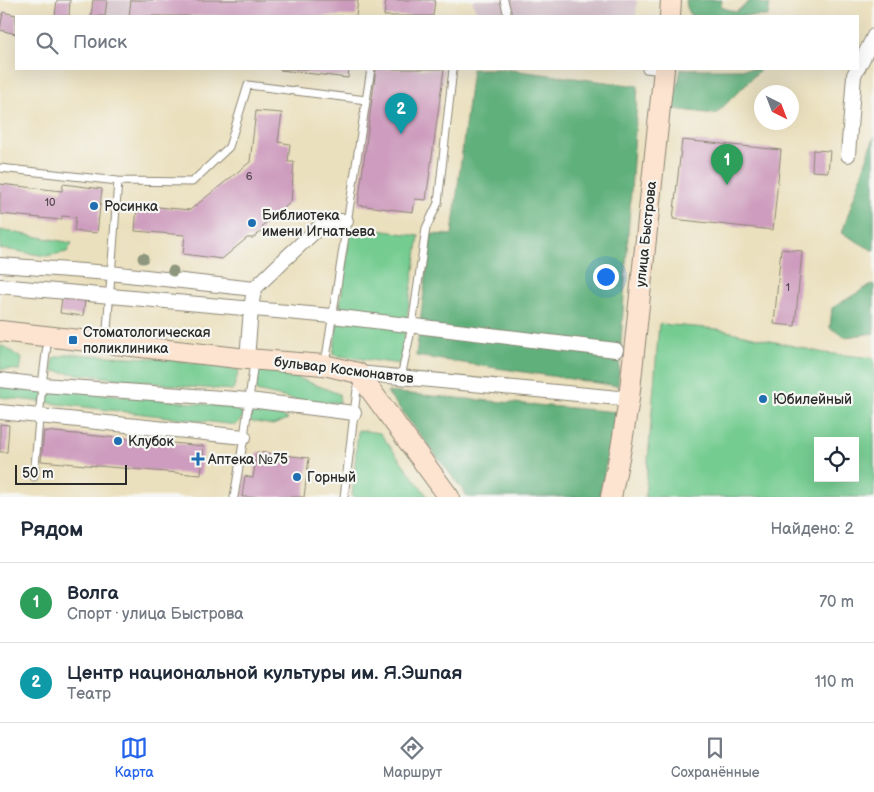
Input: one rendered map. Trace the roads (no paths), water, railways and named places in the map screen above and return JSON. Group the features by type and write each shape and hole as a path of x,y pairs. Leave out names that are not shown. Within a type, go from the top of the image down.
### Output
{"street":[{"path":"670,15 671,0"},
{"path":"859,64 862,50 874,36"},
{"name":"улица Быстрова","path":"611,497 629,399 658,70"},
{"path":"848,155 854,75 857,70"},
{"path":"251,359 251,308 254,289 326,221 346,221"},
{"path":"0,265 110,273 254,289"},
{"path":"0,286 332,316 616,350"},
{"name":"бульвар Космонавтов","path":"0,331 251,359 324,365 358,373 629,399"},
{"path":"358,373 448,497"},
{"path":"0,380 42,385 249,400 354,413"},
{"path":"0,412 244,437"}],"lane":[{"path":"504,0 508,15"},
{"path":"324,365 371,70"},
{"path":"401,377 412,326 426,228 438,203 453,70"},
{"path":"0,168 118,181 192,182 229,147 248,85 366,100"},
{"path":"106,343 118,181"},
{"path":"34,477 48,336"},
{"path":"234,497 249,400 251,359"},
{"path":"344,497 358,373"}],"place":[{"name":"Центр национальной культуры им. Я.Эшпая","path":"401,134"},
{"name":"Волга","path":"727,185"},
{"name":"Росинка","path":"94,206"},
{"name":"Библиотека имени Игнатьева","path":"252,223"},
{"name":"Стоматологическая поликлиника","path":"73,340"},
{"name":"Юбилейный","path":"763,399"},
{"name":"Клубок","path":"118,441"},
{"name":"Аптека №75","path":"198,459"},
{"name":"Горный","path":"297,477"}]}
